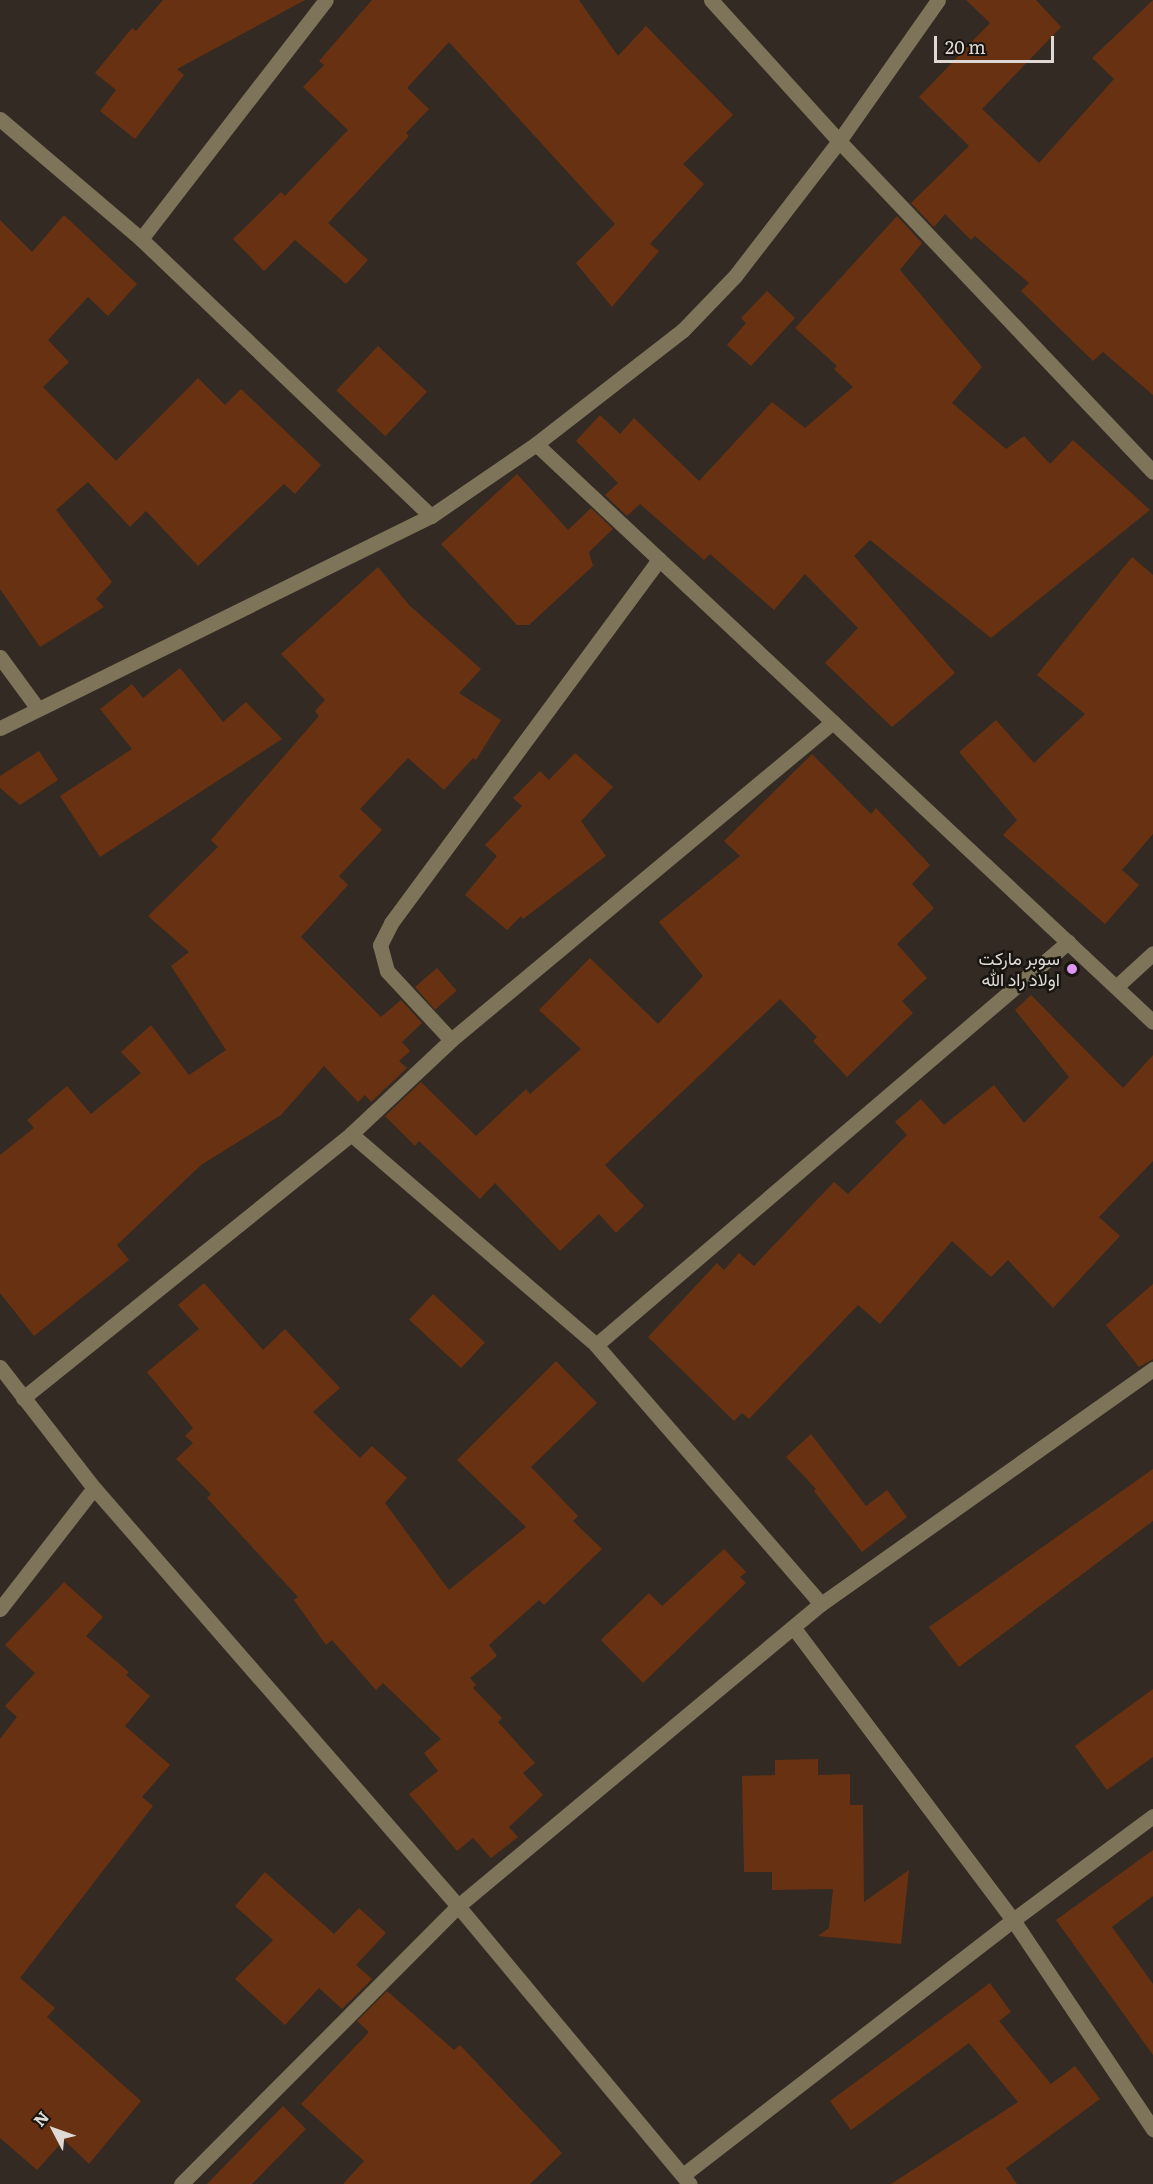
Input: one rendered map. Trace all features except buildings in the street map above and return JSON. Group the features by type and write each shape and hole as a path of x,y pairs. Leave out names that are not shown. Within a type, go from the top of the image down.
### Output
{"street":[{"path":"141,239 326,0"},
{"path":"711,0 839,141 1153,472"},
{"path":"0,728 431,516 536,444 683,330 735,276 839,141 938,0"},
{"path":"0,119 141,239 431,516"},
{"path":"536,444 1153,1022"},
{"path":"451,1040 387,971 380,945 391,923 659,559"},
{"path":"0,657 38,709"},
{"path":"23,1398 351,1134 451,1040 832,722"},
{"path":"596,1345 1068,942"},
{"path":"1116,987 1153,953"},
{"path":"351,1134 596,1345 821,1604"},
{"path":"0,1367 94,1488 458,1906 687,2180 1013,1920 1153,1816"},
{"path":"181,2184 458,1906 821,1604 1153,1370"},
{"path":"0,1609 94,1488"},
{"path":"793,1627 1013,1920 1153,2129"}],"place":[{"name":"سوبر ماركت اولاد راد الله","path":"1072,969"}]}
